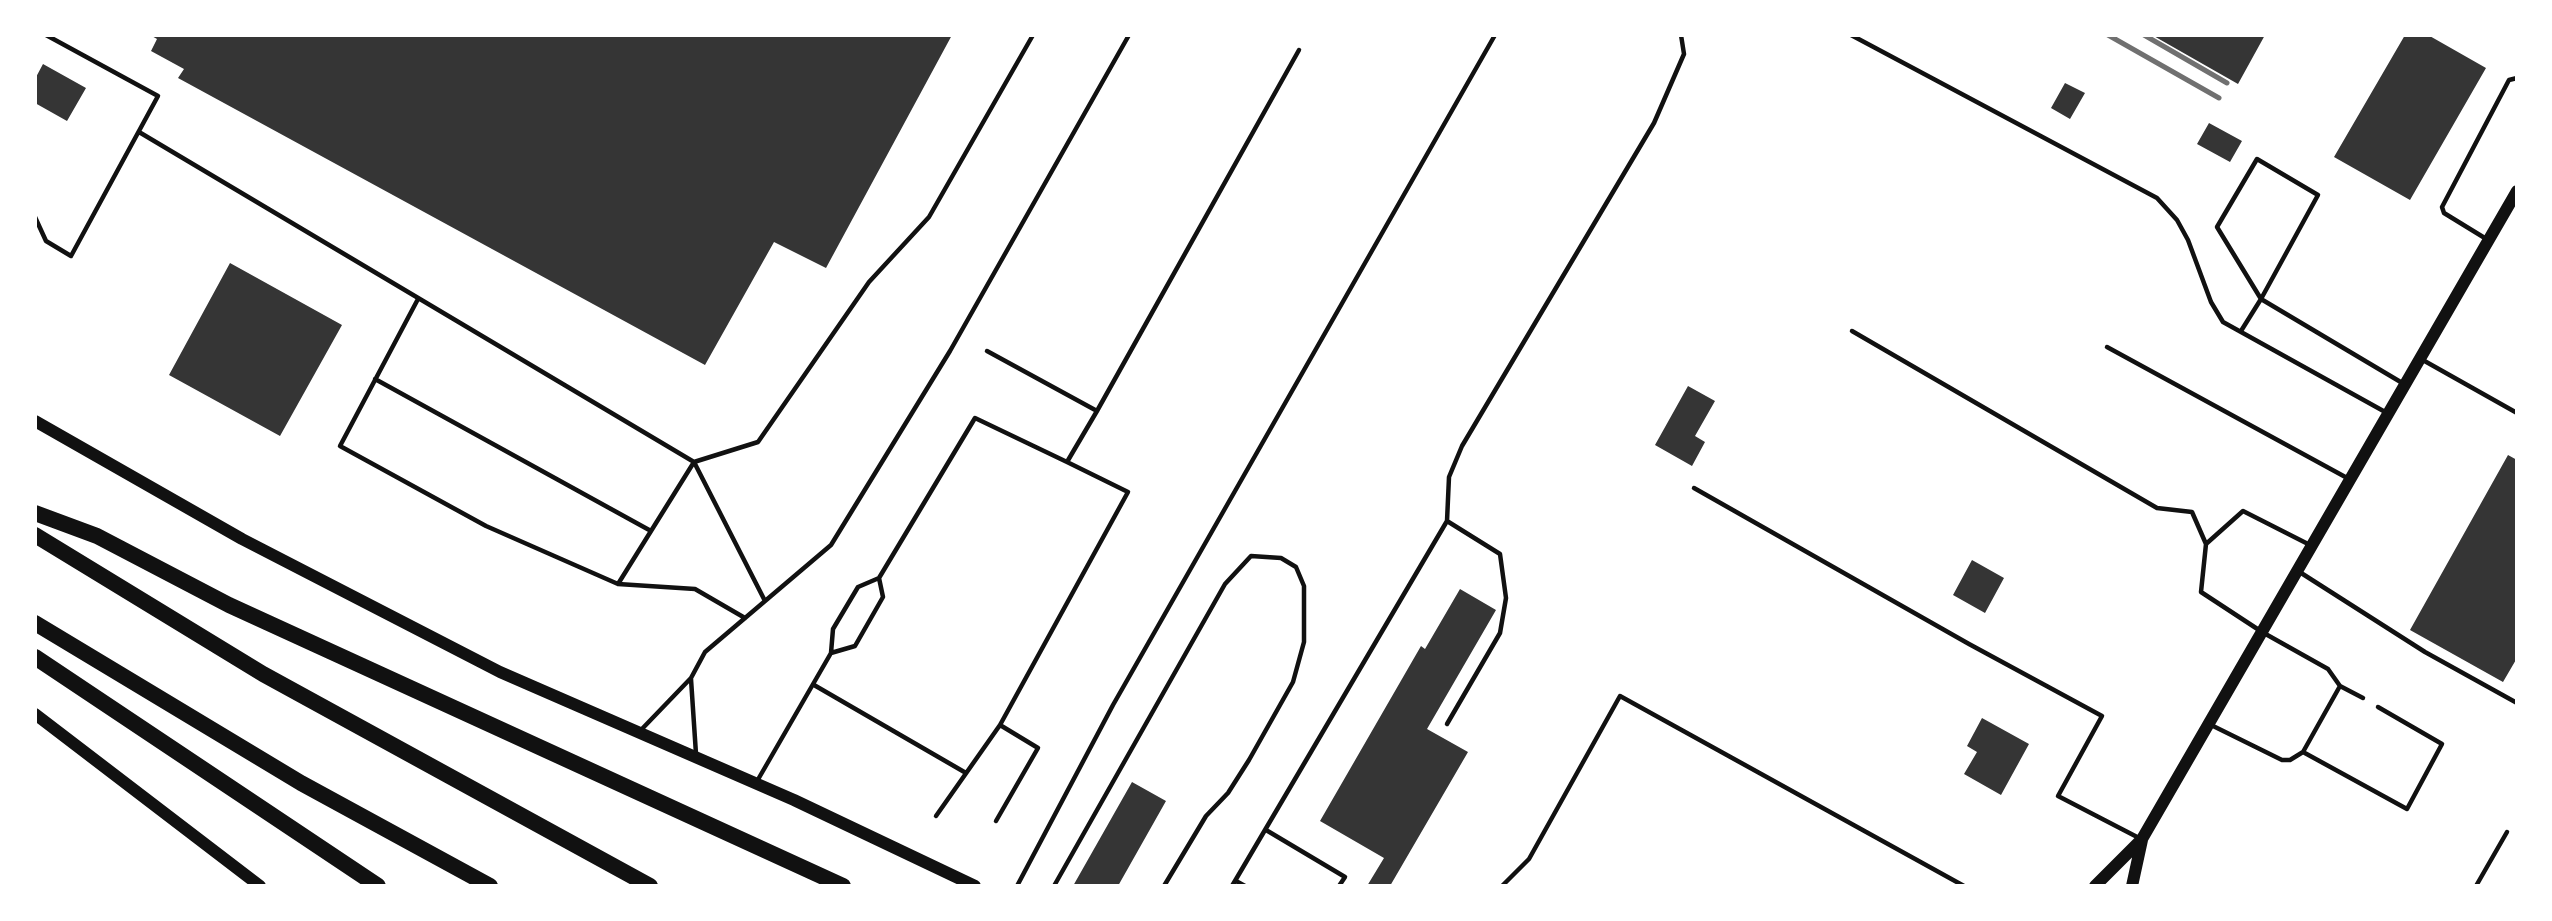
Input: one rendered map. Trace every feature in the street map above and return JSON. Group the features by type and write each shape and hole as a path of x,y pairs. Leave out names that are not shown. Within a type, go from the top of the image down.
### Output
{"highway":[{"path":"35,513 97,536 229,605 843,886"},
{"path":"35,535 263,674 650,886"},
{"path":"35,623 301,783 490,886"},
{"path":"35,657 378,886"}],"main road":[{"path":"2095,886 2142,839 2517,191"},
{"path":"35,421 242,539 500,672 756,784 975,886"},
{"path":"35,714 260,886"},
{"path":"2132,886 2142,839"}],"lane":[{"path":"35,217 46,242 71,256 158,96 46,35"},
{"path":"618,584 694,462 758,442 869,282 929,217 1033,35"},
{"path":"638,733 691,678 705,652 831,545 950,351 1129,35"},
{"path":"1017,886 1113,705 1495,35"},
{"path":"1245,886 1234,883 1447,521 1449,477 1462,446 1654,123 1684,54 1681,35"},
{"path":"1851,35 2157,198 2176,220 2188,240 2211,302 2223,322 2388,414"},
{"path":"1067,462 1299,50"},
{"path":"2488,240 2444,213 2442,207 2510,80 2517,78"},
{"path":"139,132 694,462 765,601"},
{"path":"2241,331 2261,299 2318,195 2257,159 2217,227 2261,299 2405,384"},
{"path":"418,299 340,446 486,526 618,584 695,589 744,618"},
{"path":"1852,331 2157,508 2192,512 2206,544 2201,592 2262,632 2328,669 2340,685 2363,698"},
{"path":"2106,347 2350,480"},
{"path":"987,351 1097,411"},
{"path":"2420,359 2517,413"},
{"path":"375,379 651,531"},
{"path":"756,784 831,653 833,629 858,587 879,578 975,418 1128,492 1000,725 936,816"},
{"path":"1694,488 2102,716 2057,796 2142,839"},
{"path":"2206,544 2243,510 2311,546"},
{"path":"1447,521 1500,554 1506,598 1500,633 1447,724"},
{"path":"1054,886 1225,584 1251,556 1280,558 1296,567 1304,586 1304,642 1293,682 1249,760 1228,793 1206,816 1164,886"},
{"path":"2297,571 2425,652 2517,703"},
{"path":"831,653 855,646 883,597 879,578"},
{"path":"691,678 696,758"},
{"path":"814,685 966,773"},
{"path":"2209,724 2282,760 2290,760 2302,752 2340,685"},
{"path":"1502,886 1529,859 1620,696 1964,886"},
{"path":"2302,752 2407,809 2442,744 2378,707"},
{"path":"996,821 1038,748 1000,725"},
{"path":"1266,830 1345,877 1339,886"},
{"path":"2476,886 2507,832"}],"building":[{"path":"150,35 952,35 826,268 774,242 705,365 178,78 184,69 151,51 157,39"},
{"path":"2152,35 2265,35 2238,84"},
{"path":"2405,35 2428,35 2486,68 2410,200 2334,157"},
{"path":"43,64 86,88 67,121 35,103 35,79"},
{"path":"2065,83 2085,93 2070,119 2051,108"},
{"path":"2209,123 2242,141 2230,162 2197,144"},
{"path":"230,263 342,325 280,436 169,375"},
{"path":"1688,386 1715,401 1695,436 1705,442 1692,466 1655,445"},
{"path":"2508,455 2517,460 2517,658 2503,682 2410,630"},
{"path":"1972,560 2004,578 1985,613 1953,595"},
{"path":"1460,589 1496,610 1427,729 1468,752 1390,886 1367,886 1384,858 1320,821 1421,646 1425,649"},
{"path":"1982,718 2029,744 2001,795 1964,774 1977,752 1967,746"},
{"path":"1132,782 1166,801 1118,886 1073,886"}],"railway":[{"path":"2108,35 2219,98"},
{"path":"2144,35 2227,83"}]}
